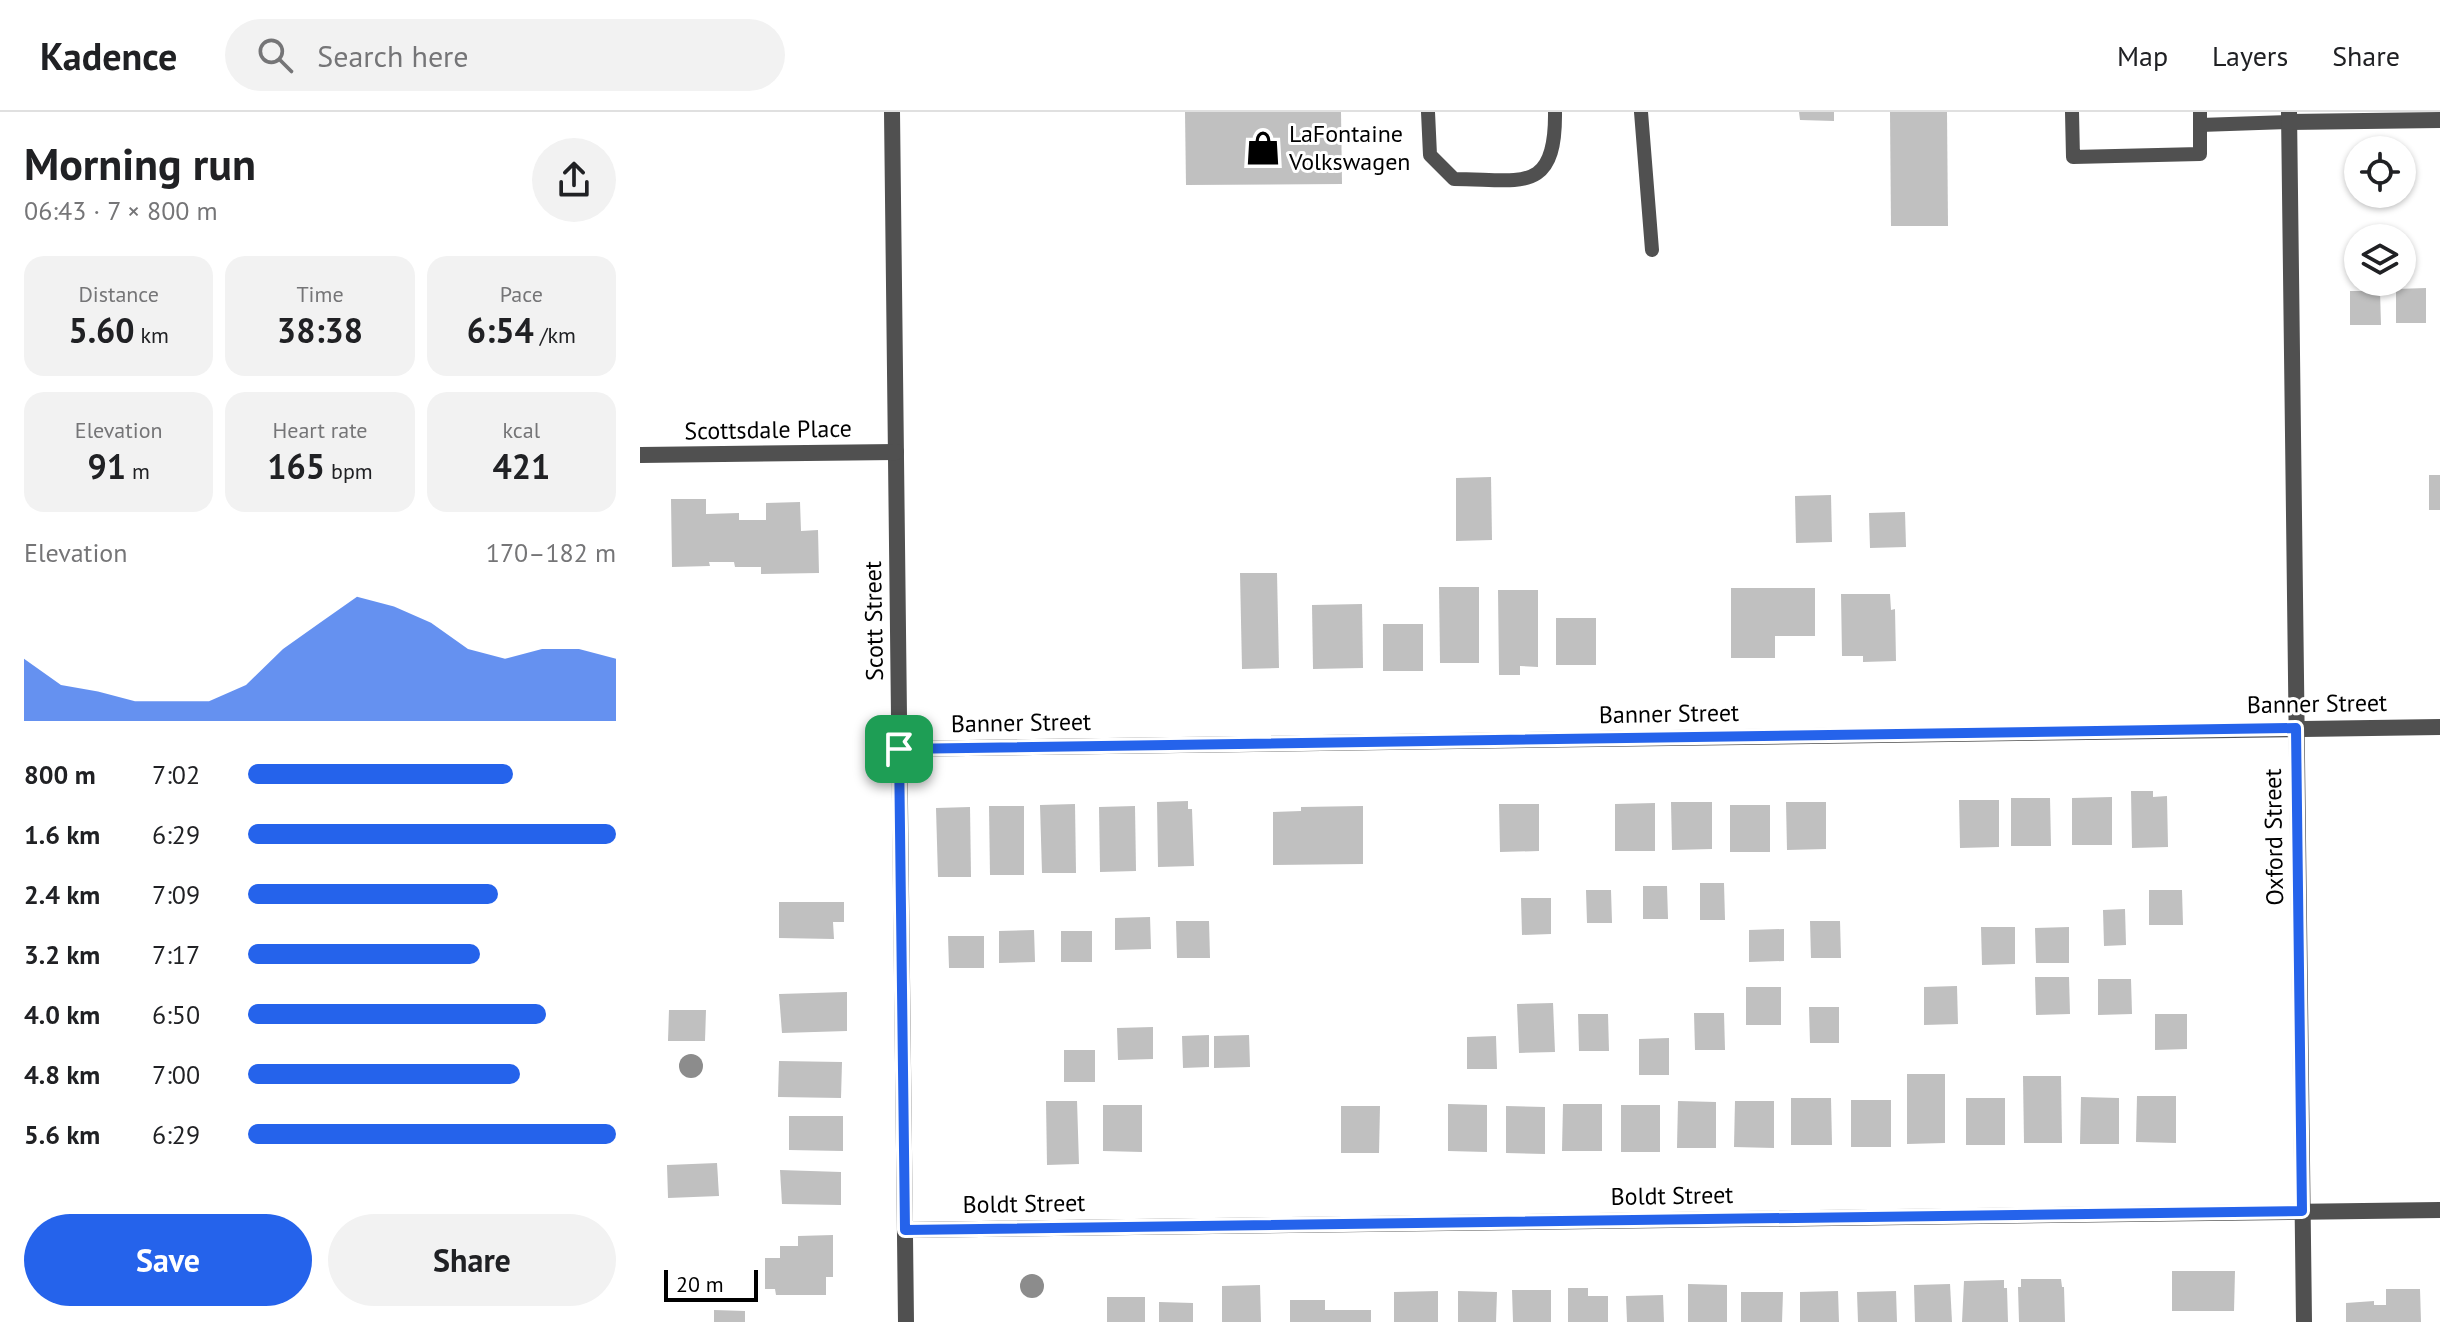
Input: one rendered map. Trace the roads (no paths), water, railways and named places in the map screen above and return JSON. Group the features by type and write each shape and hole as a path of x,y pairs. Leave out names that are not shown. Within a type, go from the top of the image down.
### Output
{"street":[{"name":"Scott Street","path":"892,112 906,1322"},
{"path":"2289,117 2440,120"},
{"name":"Oxford Street","path":"2289,117 2304,1322"},
{"name":"Scottsdale Place","path":"640,455 896,452"},
{"name":"Banner Street","path":"899,749 2440,727"},
{"name":"Boldt Street","path":"905,1230 2440,1210"}],"lane":[{"path":"1428,112 1430,155 1454,179 1532,179 1545,169 1555,134 1555,112"},
{"path":"1641,112 1652,250"},
{"path":"2072,112 2073,157 2200,154 2200,118 2289,117"}],"place":[{"name":"LaFontaine Volkswagen","path":"1263,148"}]}
